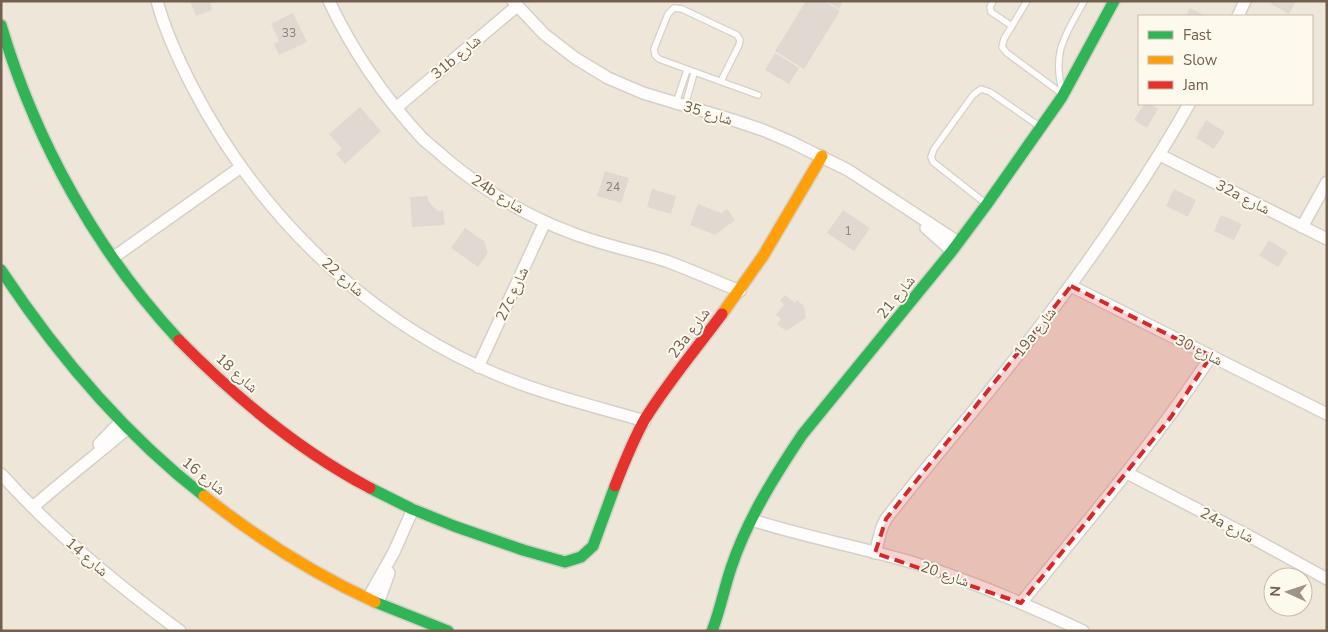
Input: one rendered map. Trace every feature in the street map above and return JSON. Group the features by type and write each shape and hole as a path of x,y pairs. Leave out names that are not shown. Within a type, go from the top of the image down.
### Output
{"street":[{"name":"شارع 22","path":"156,1 180,64 208,117 241,167 268,202 298,236 330,267 364,296 401,322 439,346 478,367 527,386 645,421"},
{"name":"24b شارع","path":"329,1 344,34 368,71 396,108 423,140 461,171 502,198 545,222 602,243 684,268 740,291"},
{"name":"شارع 21","path":"712,631 718,618 732,567 754,515 784,462 802,435 987,204 1064,94 1114,1"},
{"path":"1239,15 1246,1"},
{"name":"31b شارع","path":"396,108 515,4"},
{"name":"شارع 35","path":"515,4 544,34 574,58 616,82 643,93 762,130 822,156 855,175 913,214 923,218 955,246"},
{"name":"شارع 18","path":"1,25 23,92 41,136 63,178 144,300 179,340 224,384 273,424 324,461 383,495 413,509 480,536 565,562 576,560 586,555 593,546 597,536"},
{"name":"19a شارع","path":"875,553 886,519 1071,286 1160,155 1188,105"},
{"name":"32a شارع","path":"1160,155 1327,239"},
{"name":"23a شارع","path":"597,536 618,477 645,421 686,362 740,291 779,231 822,156"},
{"path":"114,257 241,167"},
{"path":"1302,227 1327,182"},
{"name":"27c شارع","path":"478,367 545,222"},
{"name":"شارع 16","path":"1,270 23,305 53,346 86,385 123,425 176,474 243,526 330,580 373,601 448,631"},
{"name":"شارع 30","path":"1071,286 1327,414"},
{"path":"1021,603 1127,473 1171,416 1212,356"},
{"path":"36,510 69,477 92,458 123,425"},
{"name":"24a شارع","path":"1127,473 1327,579"},
{"name":"شارع 14","path":"1,474 82,554 125,590 180,631"},
{"path":"373,601 393,561 394,552 413,509"},
{"name":"شارع 20","path":"754,515 801,534 950,575 1021,603 1083,631"},
{"name":"شارع 21","path":"717,631 718,618"}],"lane":[{"path":"993,1 990,7 991,12 1012,26"},
{"path":"1027,1 1002,43 1004,50 1064,94"},
{"path":"1064,94 1058,72 1058,55 1061,44 1084,1"},
{"path":"721,81 740,40 737,36 682,9 674,8 668,14 654,49 659,59 758,95"},
{"path":"680,105 687,70"},
{"path":"680,105 694,73"},
{"path":"987,204 933,162 931,158 934,149 973,95 981,89 990,92 1040,128"}],"highlighted area":[{"path":"1071,286 1211,356 1171,417 1021,603 875,553 886,519"}],"shaded area":[{"path":"1,1 1327,1 1327,631 1,631"}],"building":[{"path":"190,1 215,2 210,3 212,10 196,16"},
{"path":"806,1 824,1 840,11 804,69 775,51"},
{"path":"826,1 843,1 839,9"},
{"path":"1272,1 1296,1 1289,14 1271,4"},
{"path":"1190,8 1204,15 1186,15"},
{"path":"293,13 307,42 279,55 274,44 279,41 271,24"},
{"path":"775,53 799,68 789,84 765,70"},
{"path":"1143,105 1152,105 1158,109 1147,128 1134,120"},
{"path":"360,107 381,131 345,164 336,154 342,149 329,134"},
{"path":"1206,120 1225,132 1214,149 1196,138"},
{"path":"605,171 629,178 621,203 597,196"},
{"path":"652,189 676,196 671,214 647,207"},
{"path":"1174,189 1196,200 1188,217 1166,206"},
{"path":"427,196 429,202 438,211 443,210 445,225 412,227 410,197"},
{"path":"698,204 721,213 727,209 735,220 715,235 690,225"},
{"path":"843,210 870,228 854,251 827,233"},
{"path":"1221,215 1242,224 1234,240 1214,231"},
{"path":"465,228 484,241 488,253 478,267 451,248"},
{"path":"1269,240 1288,252 1278,267 1259,256"},
{"path":"785,295 795,303 797,300 804,306 806,318 786,331 777,324 781,319 776,315 784,305 780,301"}],"traffic: fast":[{"path":"712,631 737,550 762,499 781,467 802,435 952,251 987,204 1062,97 1114,1"},
{"path":"1,25 31,110 50,152 72,192 95,232 121,269 149,306 179,340"},
{"path":"1,270 45,333 94,392 146,446 204,496"},
{"path":"370,488 412,509 454,526 523,550 565,562 581,557 593,546 615,486"},
{"path":"375,602 448,631"}],"traffic: slow":[{"path":"722,314 763,256 822,156"},
{"path":"204,496 286,554 330,580 375,602"}],"traffic: jam":[{"path":"615,486 645,419 722,314"},
{"path":"179,340 222,382 268,421 318,457 370,488"}]}
